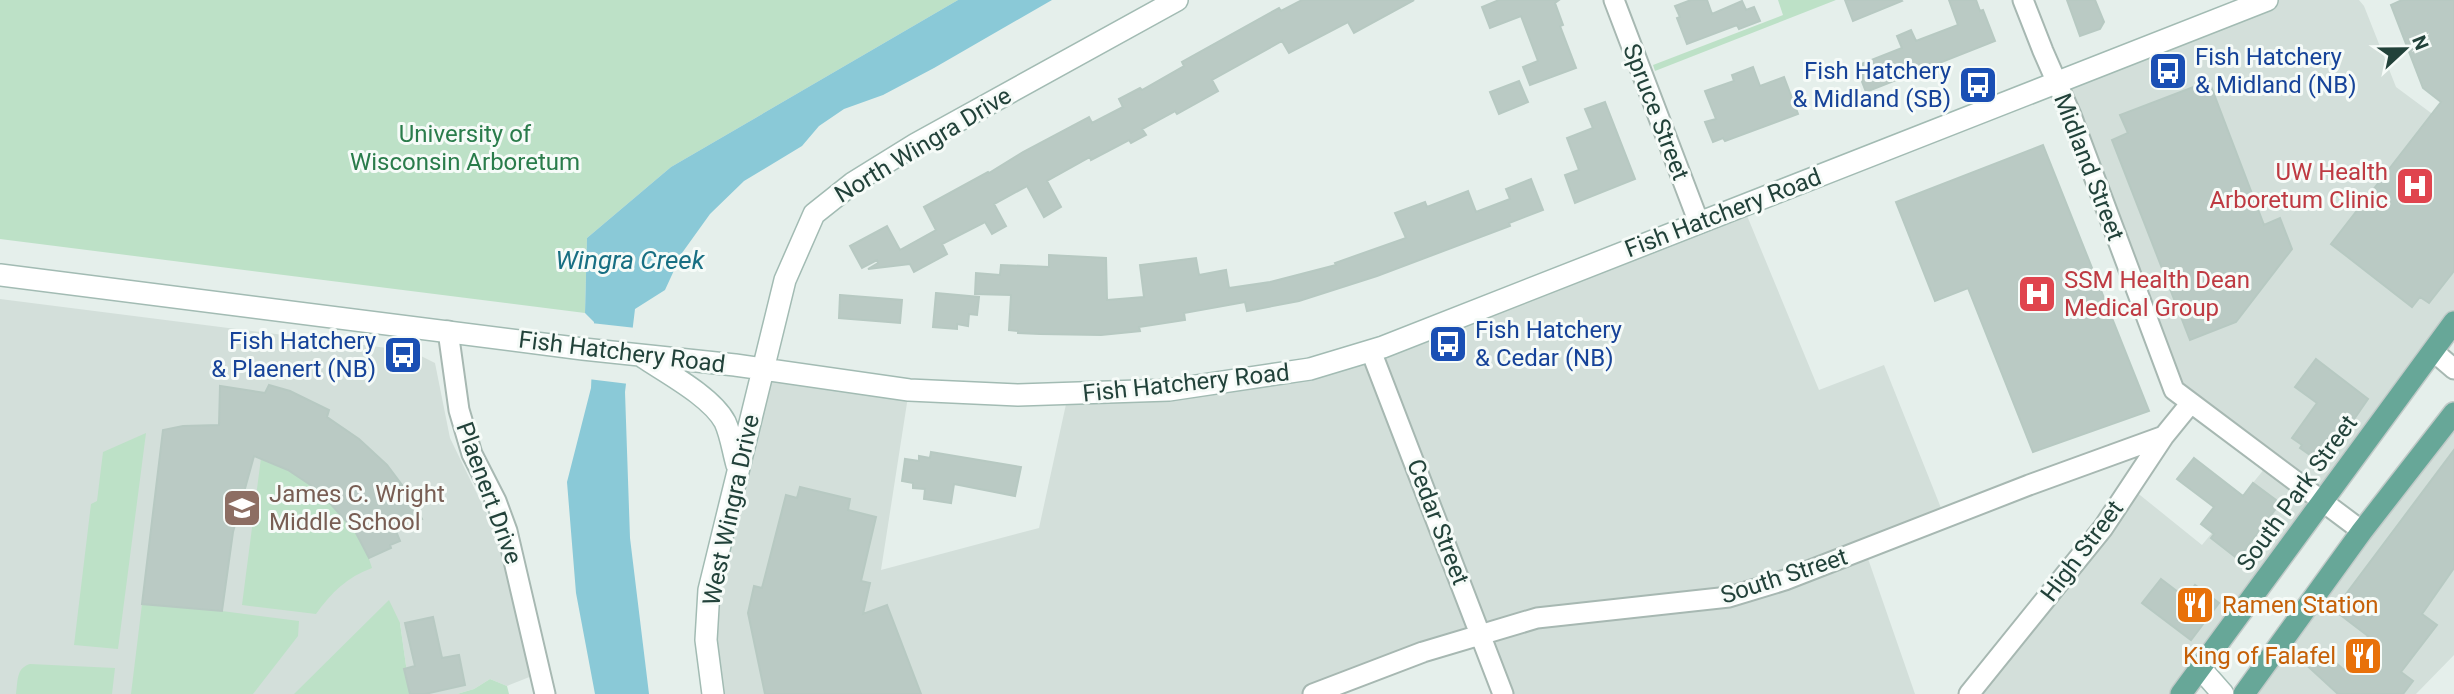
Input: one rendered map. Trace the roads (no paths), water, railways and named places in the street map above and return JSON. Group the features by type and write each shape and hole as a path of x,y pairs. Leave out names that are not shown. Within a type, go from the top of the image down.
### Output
{"main road":[{"name":"North Wingra Drive","path":"762,369 785,280 814,214 853,183 916,144 1177,0"},
{"name":"Fish Hatchery Road","path":"0,275 762,369 909,390 1068,395 1169,390 1289,373 1371,351 2267,0"},
{"name":"South Park Street","path":"2181,694 2454,322"},
{"path":"642,356 704,399 718,412 729,432 738,468"},
{"name":"West Wingra Drive","path":"713,694 706,640 709,590 762,369"},
{"path":"2245,694 2362,531 2454,413"},
{"path":"2201,669 2223,694"}],"street":[{"name":"Spruce Street","path":"1614,0 1699,223"},
{"name":"Midland Street","path":"2023,0 2071,115 2174,390 2362,531"},
{"name":"Plaenert Drive","path":"448,331 459,410 472,454 496,501 511,543 545,694"},
{"name":"Cedar Street","path":"1371,351 1503,694"},
{"path":"2433,351 2454,369"},
{"name":"High Street","path":"1969,694 2103,528 2164,436 2190,404"},
{"name":"South Street","path":"1313,694 1423,652 1536,618 1729,597 1785,580 2029,485 2164,436"}],"water":[{"name":"Wingra Creek","path":"958,0 1052,0 883,95 844,109 819,126 802,146 744,181 710,214 682,253 665,290 635,309 625,392 630,538 649,694 595,694 576,593 567,482 591,388 594,322 585,313 587,238 671,167"}],"place":[{"name":"Fish Hatchery & Midland (NB)","path":"2168,71"},
{"name":"Fish Hatchery & Midland (SB)","path":"1978,85"},
{"name":"UW Health Arboretum Clinic","path":"2415,186"},
{"name":"SSM Health Dean Medical Group","path":"2037,294"},
{"name":"Fish Hatchery & Cedar (NB)","path":"1448,344"},
{"name":"Fish Hatchery & Plaenert (NB)","path":"403,355"},
{"name":"James C. Wright Middle School","path":"242,508"},
{"name":"Ramen Station","path":"2195,605"},
{"name":"King of Falafel","path":"2363,656"}],"park label":[{"name":"University of Wisconsin Arboretum","path":"465,148"}]}
